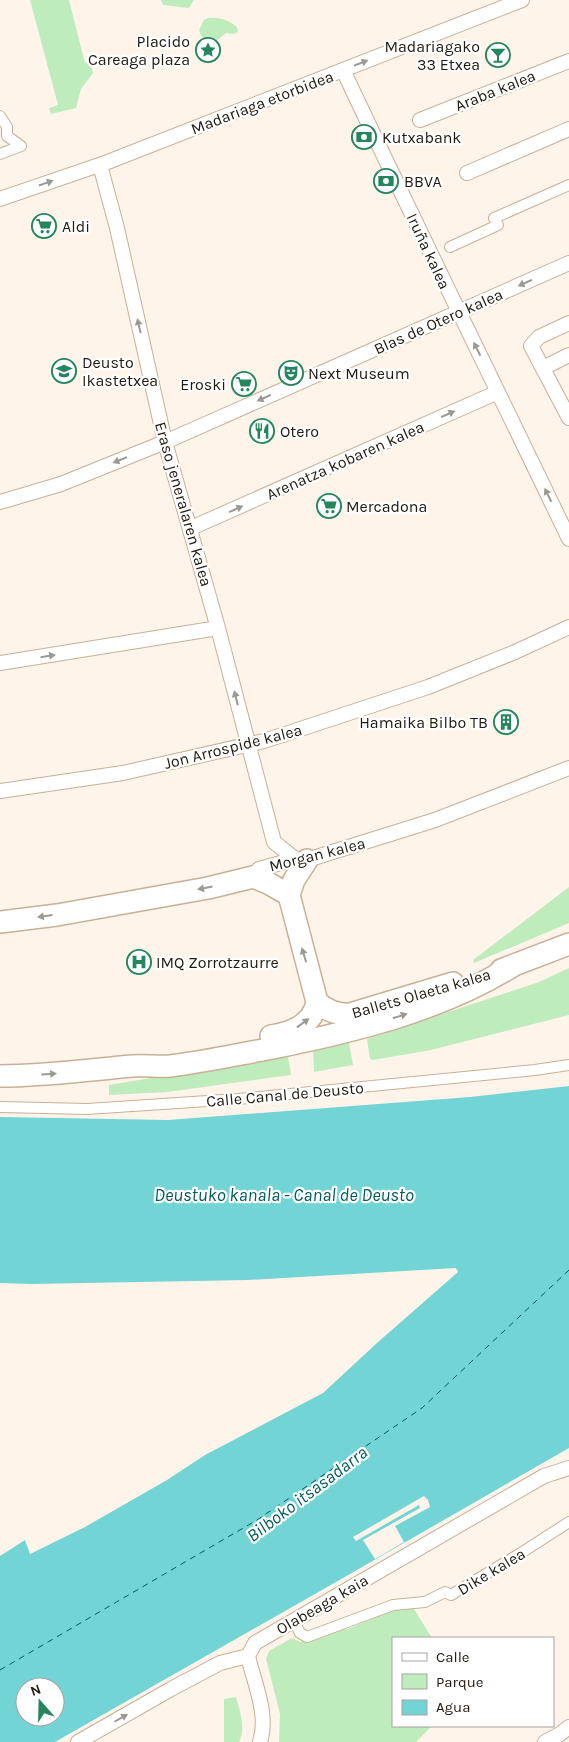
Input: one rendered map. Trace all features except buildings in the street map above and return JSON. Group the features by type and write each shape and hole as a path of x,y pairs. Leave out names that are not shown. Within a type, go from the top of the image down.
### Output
{"main road":[{"path":"301,860 289,895 317,1002"},
{"path":"256,873 268,883 289,895"},
{"name":"Morgan kalea","path":"0,922 86,910 208,888 256,873"},
{"name":"Ballets Olaeta kalea","path":"139,1066 167,1055 283,1034 302,1026 315,1012 317,1002 329,1011 340,1015 350,1014 514,965 569,944"},
{"name":"Ballets Olaeta kalea","path":"0,1076 68,1073 139,1066 168,1066 298,1043 361,1028 418,1010 470,989 514,965"}],"street":[{"name":"Madariaga etorbidea","path":"0,199 100,164 522,0"},
{"name":"Araba kalea","path":"420,120 569,61"},
{"name":"Iruña kalea","path":"343,70 569,539"},
{"path":"0,116 7,127 7,136 21,146 0,154"},
{"path":"467,173 569,129"},
{"name":"Eraso jeneralaren kalea","path":"100,164 117,228 165,442 191,528 274,842"},
{"path":"450,247 498,225 494,218 569,185"},
{"name":"Blas de Otero kalea","path":"0,502 61,484 165,442 569,262"},
{"path":"569,323 539,338 531,346 569,418"},
{"path":"543,368 569,355"},
{"name":"Arenatza kobaren kalea","path":"191,528 498,392"},
{"name":"Jon Arrospide kalea","path":"0,791 123,773 264,742 428,687 515,652 569,627"},
{"path":"0,663 218,628"},
{"name":"Morgan kalea","path":"256,873 435,820 569,768"},
{"path":"256,873 274,842 301,860"},
{"name":"Calle Canal de Deusto","path":"0,1107 87,1109 238,1099 535,1070 569,1064"},
{"name":"Olabeaga kaia","path":"248,1656 255,1643 544,1476 569,1468"},
{"name":"Dike kalea","path":"298,1629 300,1633 307,1637 393,1605 425,1602 444,1592 451,1595 569,1522"},
{"path":"78,1742 220,1663 248,1656 261,1705 263,1722 260,1742"},
{"path":"545,1742 569,1727"}],"green space":[{"path":"30,0 69,0 85,63 90,61 93,73 81,89 76,108 51,114 49,108 58,105"},
{"path":"161,0 194,0 189,8 163,5"},
{"path":"208,18 227,21 237,27 238,32 233,34 226,33 215,42 207,40 201,36 199,30 204,20"},
{"path":"569,887 569,923 474,963 473,960"},
{"path":"569,968 569,1015 431,1050 370,1059 367,1039 539,982"},
{"path":"349,1043 353,1065 314,1072 313,1050"},
{"path":"288,1056 291,1075 168,1092 109,1095 109,1085"},
{"path":"412,1606 431,1637 392,1637 392,1727 431,1727 416,1742 279,1742 280,1714 266,1659 269,1651 292,1638 300,1642 330,1631 348,1629 388,1612"},
{"path":"236,1697 242,1720 241,1737 239,1742 224,1742 224,1699"}],"water":[{"path":"569,1086 569,1448 55,1742 0,1742 0,1556 25,1540 30,1554 85,1527 167,1480 205,1455 323,1393 458,1272 456,1268 248,1280 0,1283 0,1117 168,1120 470,1097"}],"pier":[{"path":"424,1496 428,1500 430,1507 395,1526 404,1542 375,1559 363,1540 420,1508 419,1505 356,1541 353,1537"}],"ferry route":[{"path":"0,1670 257,1520 422,1408 569,1270"}],"place":[{"name":"Placido Careaga plaza","path":"208,50"},
{"name":"Madariagako 33 Etxea","path":"498,55"},
{"name":"Kutxabank","path":"364,137"},
{"name":"BBVA","path":"386,181"},
{"name":"Aldi","path":"44,226"},
{"name":"Deusto Ikastetxea","path":"64,371"},
{"name":"Next Museum","path":"291,373"},
{"name":"Eroski","path":"244,384"},
{"name":"Otero","path":"262,431"},
{"name":"Mercadona","path":"329,506"},
{"name":"Hamaika Bilbo TB","path":"506,722"},
{"name":"IMQ Zorrotzaurre","path":"139,962"}],"water label":[{"name":"Deustuko kanala - Canal de Deusto","path":"284,1195"},
{"name":"Bilboko itsasadarra","path":"307,1494"}]}
